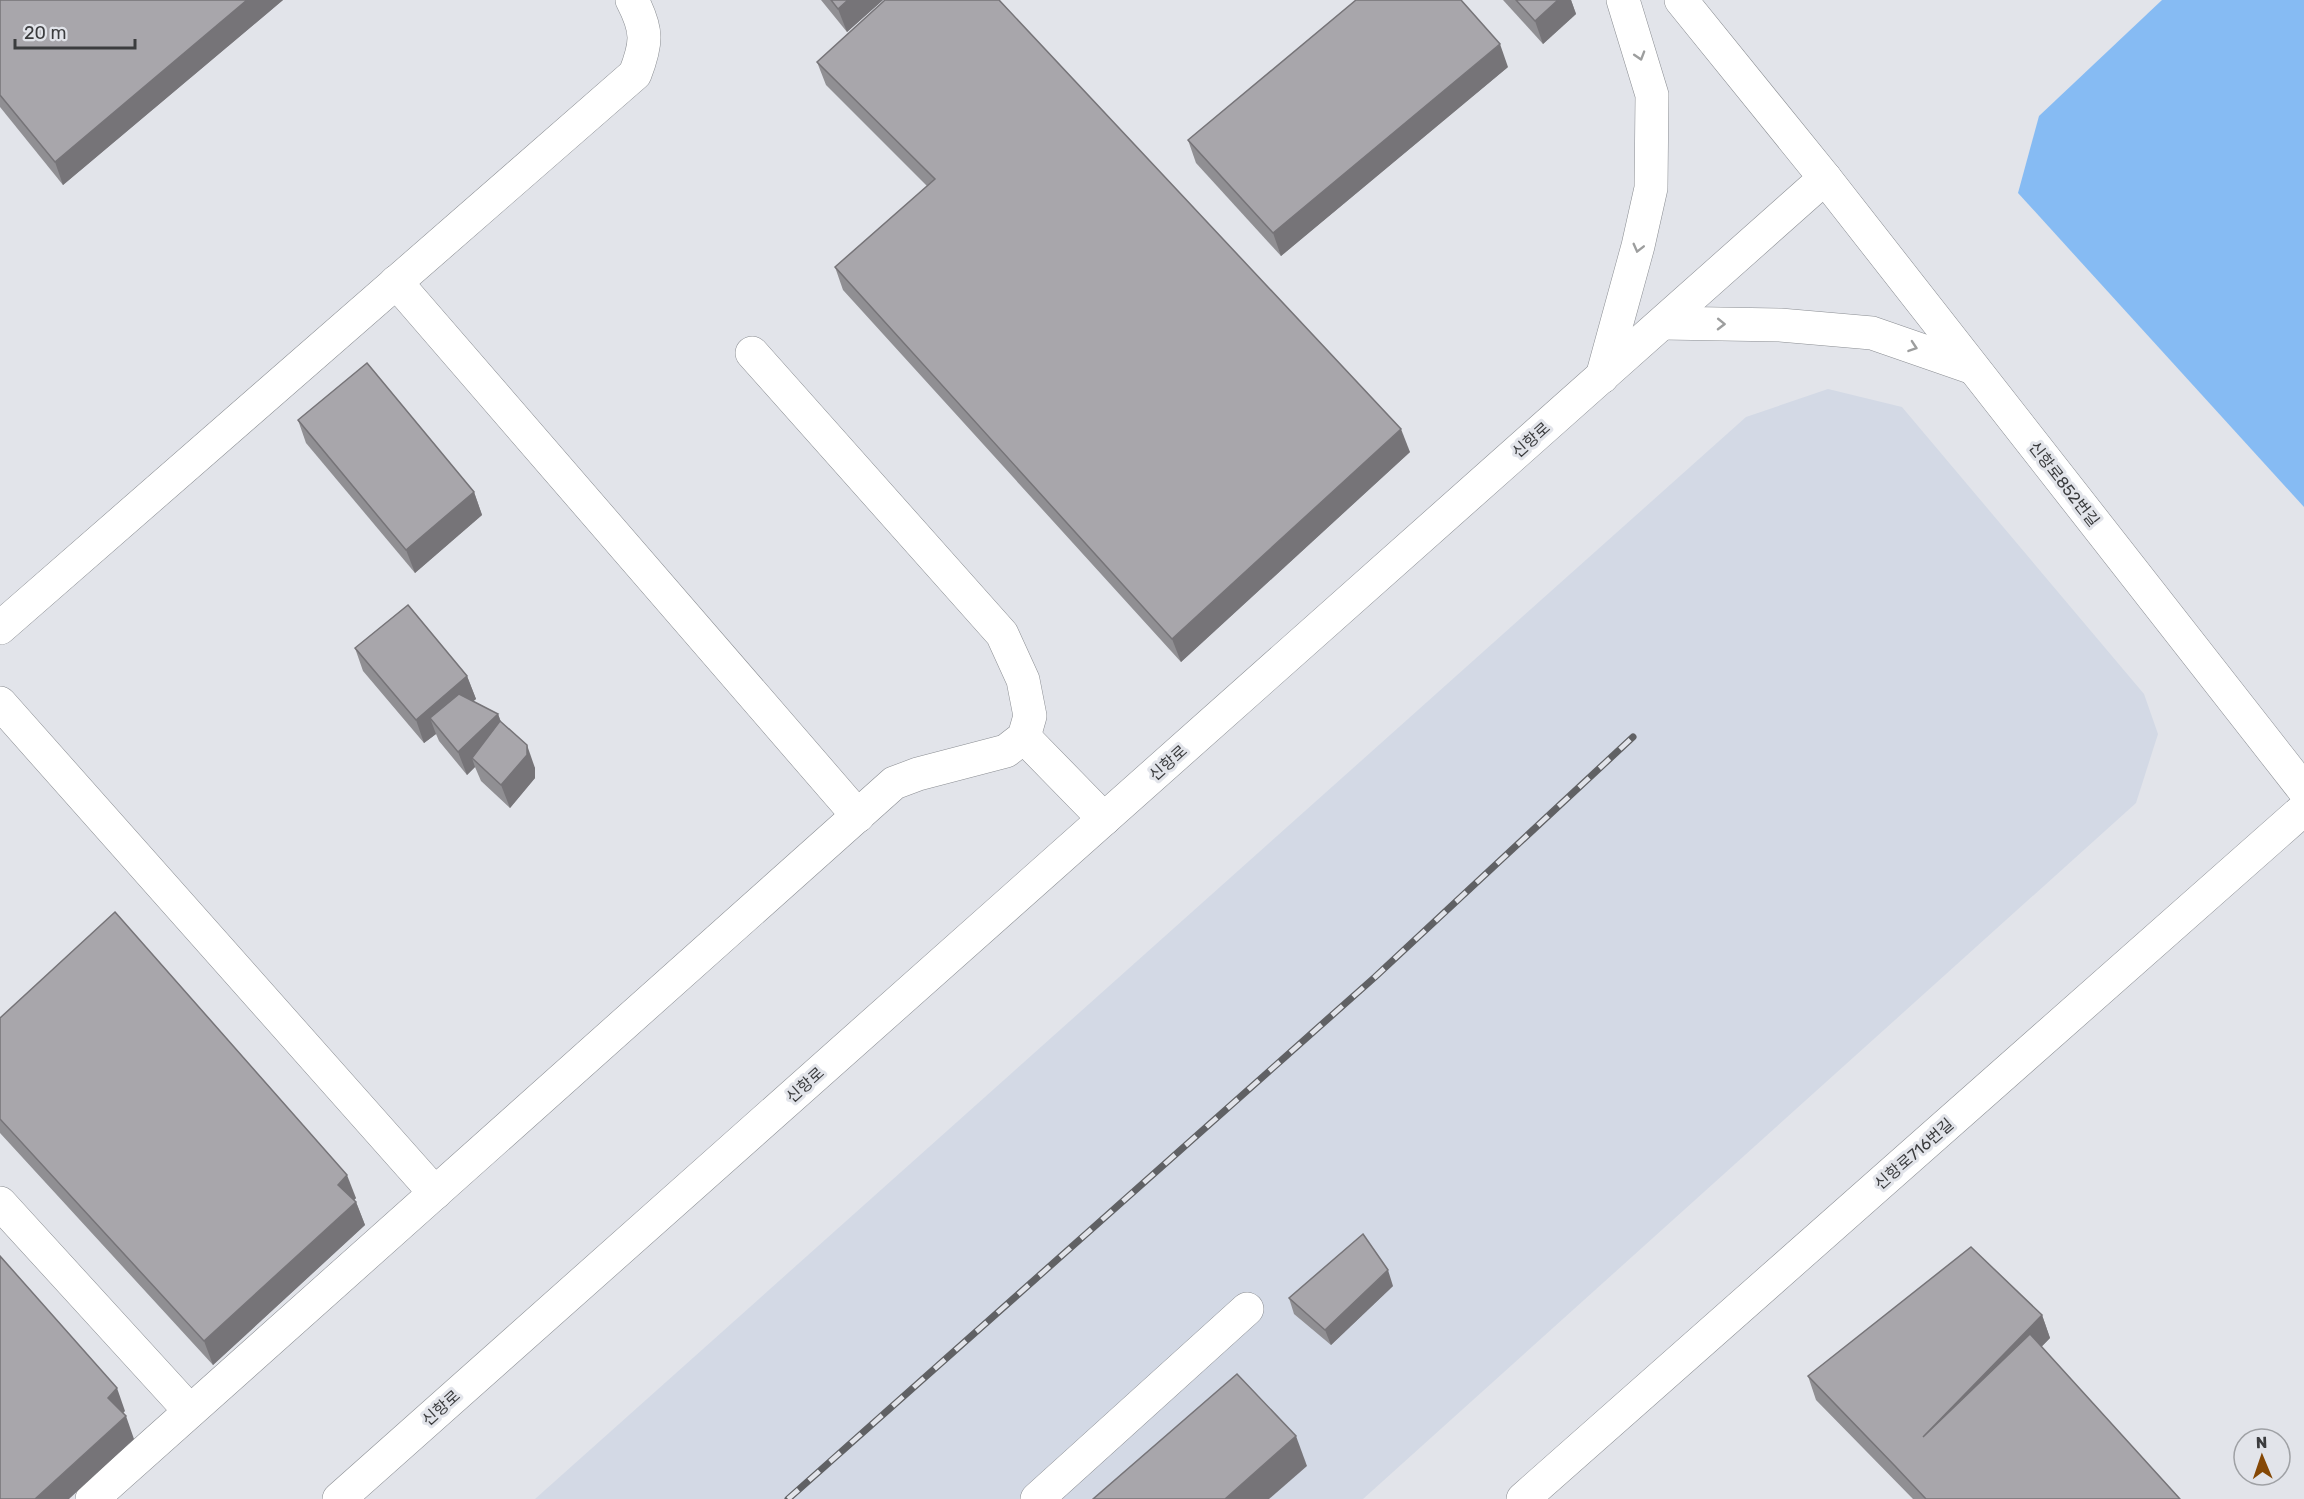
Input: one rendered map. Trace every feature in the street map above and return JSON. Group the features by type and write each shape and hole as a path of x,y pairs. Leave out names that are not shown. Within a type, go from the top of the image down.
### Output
{"street":[{"path":"0,628 635,74 646,46 641,16 632,0"},
{"path":"1602,377 1652,188 1652,95 1623,0"},
{"path":"1681,0 1825,178"},
{"name":"신항로","path":"339,1499 1825,178"},
{"name":"신항로852번길","path":"1825,178 2304,790"},
{"path":"396,282 858,816"},
{"path":"1663,323 1780,325 1872,333 1973,368"},
{"path":"92,1499 894,783 918,774 1006,751 1024,737 1030,716 1023,680 1002,634 752,353"},
{"path":"0,703 435,1193"},
{"path":"1024,737 1104,819"},
{"name":"신항로716번길","path":"1523,1499 2304,809"},
{"path":"0,1203 190,1411"},
{"path":"1037,1499 1247,1309"}],"shaded area":[{"path":"1828,389 1902,407 2144,694 2158,734 2136,803 1363,1499 535,1499 1746,417"}],"water":[{"path":"2162,0 2304,0 2304,507 2018,193 2039,116"}],"building":[{"path":"0,0 247,0 55,162 0,95"},
{"path":"831,0 848,0 838,9"},
{"path":"885,0 999,0 1401,429 1172,639 835,267 935,179 817,62"},
{"path":"1356,0 1461,0 1500,44 1273,233 1188,140"},
{"path":"1516,0 1558,0 1535,21"},
{"path":"367,363 474,492 406,550 298,420"},
{"path":"408,605 467,676 416,720 355,648"},
{"path":"459,694 498,714 458,752 430,718"},
{"path":"500,721 527,745 527,755 501,785 472,758"},
{"path":"115,912 347,1175 338,1185 356,1202 204,1341 0,1119 0,1018"},
{"path":"1363,1234 1388,1270 1325,1330 1289,1298"},
{"path":"1971,1247 2042,1315 1923,1437 2030,1334 2180,1499 1926,1499 1808,1376"},
{"path":"0,1256 117,1388 108,1398 126,1416 35,1499 0,1499"},
{"path":"1237,1374 1296,1436 1225,1499 1093,1499"}],"railway":[{"path":"788,1499 1375,977 1633,737"}]}
